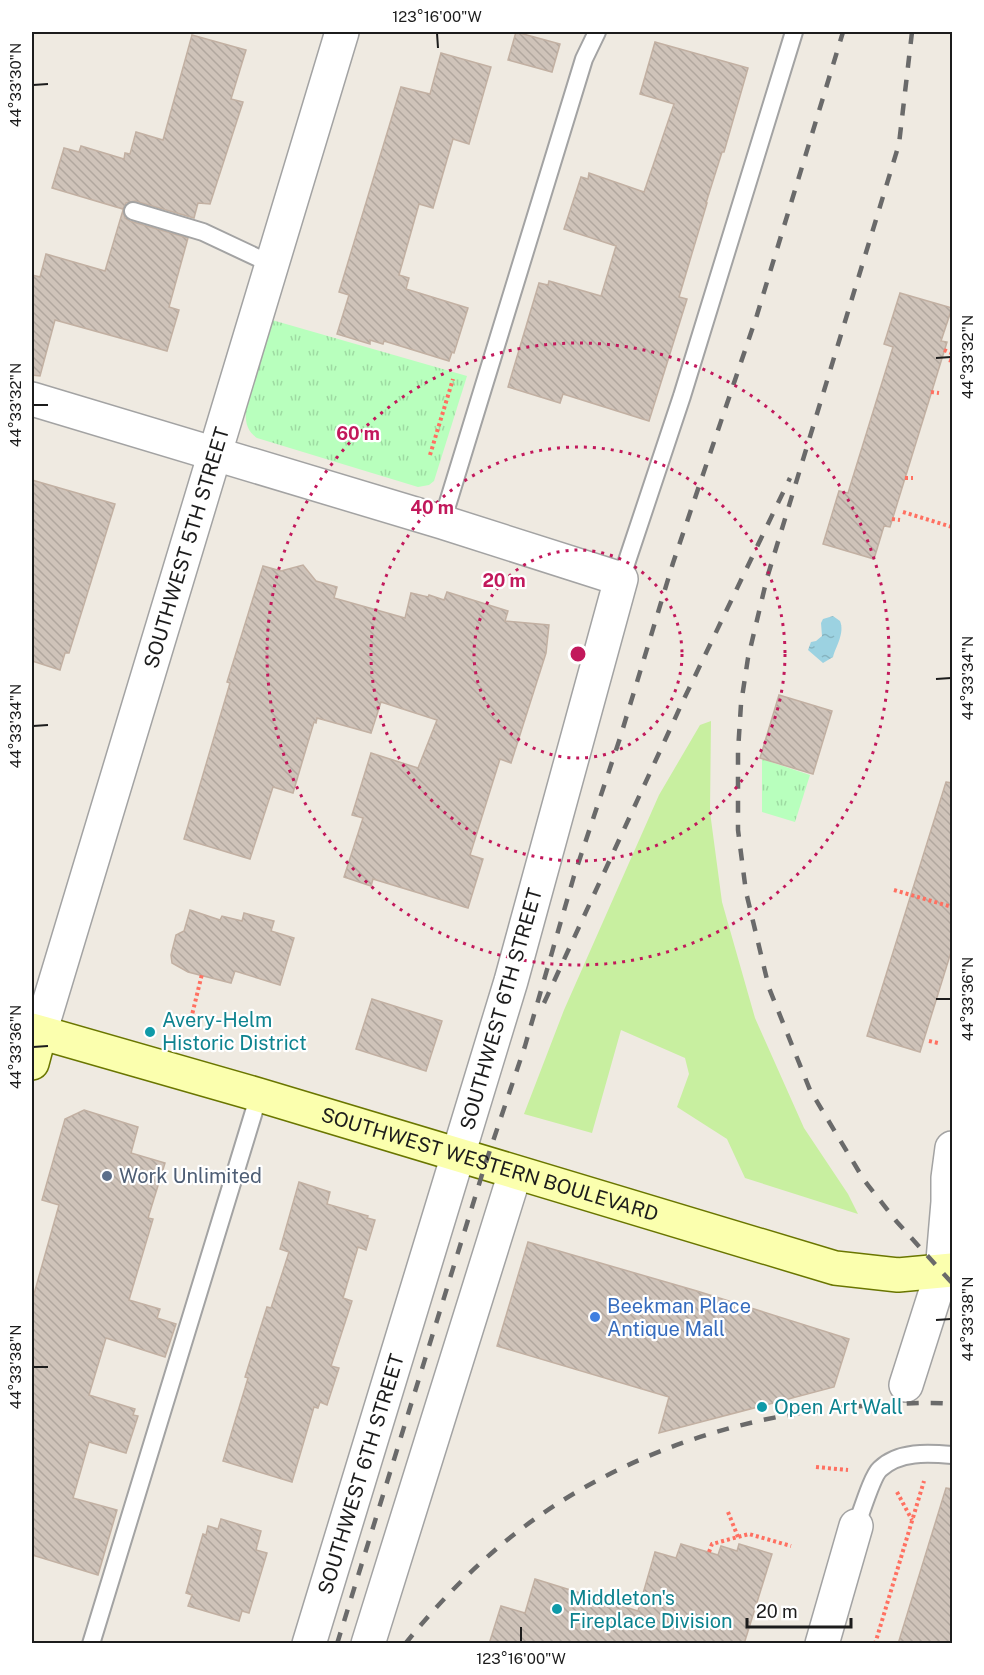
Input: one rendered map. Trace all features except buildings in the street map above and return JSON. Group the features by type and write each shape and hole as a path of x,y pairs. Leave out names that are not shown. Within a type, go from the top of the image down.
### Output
{"main road":[{"name":"SOUTHWEST WESTERN BOULEVARD","path":"34,1042 258,1095 835,1268 898,1275 947,1271"}],"street":[{"name":"SOUTHWEST 5TH STREET","path":"34,1042 342,32"},
{"path":"32,399 442,522 621,579"},
{"name":"SOUTHWEST 6TH STREET","path":"309,1644 511,981 621,579"},
{"path":"906,1385 947,1271 948,1178 952,1148"},
{"path":"368,1644 515,1173"},
{"path":"822,1644 856,1526"}],"lane":[{"path":"442,522 584,59 597,32"},
{"path":"621,579 682,396 794,32"},
{"path":"133,211 202,231 271,264"},
{"path":"91,1644 258,1095"},
{"path":"856,1526 879,1470 898,1457 952,1455"}],"path":[{"path":"944,350 951,353"},
{"path":"430,455 453,379"},
{"path":"931,392 939,393"},
{"path":"905,477 913,478"},
{"path":"903,512 952,527"},
{"path":"892,519 900,520"},
{"path":"894,890 952,907"},
{"path":"191,1019 202,974"},
{"path":"929,1041 938,1043"},
{"path":"874,1644 933,1454"},
{"path":"728,1512 738,1537"},
{"path":"709,1552 712,1544 749,1534 791,1546"}],"green space":[{"path":"272,320 467,376 434,481 429,485 418,487 257,438 247,426 246,410"},
{"path":"711,721 710,812 722,902 755,1018 804,1128 848,1194 858,1214 745,1178 727,1139 677,1107 689,1074 685,1058 621,1030 592,1133 524,1114 564,1010 659,795 700,725"},
{"path":"762,759 810,775 795,822 762,812"}],"water":[{"path":"833,616 840,621 841,635 833,657 823,663 808,650 811,642 822,636 823,619"}],"railway":[{"path":"337,1644 485,1165 525,1046 574,876 620,738 673,563 757,315 843,32"},
{"path":"912,32 899,144 767,578 748,658 741,704 738,751 738,830 746,892 769,988 810,1090 864,1180 897,1222 952,1283"},
{"path":"544,1003 683,701 790,478"},
{"path":"405,1644 465,1578 526,1525 569,1497 614,1472 661,1451 710,1434 811,1411 862,1406 952,1404"}],"place":[{"name":"Avery-Helm Historic District","path":"150,1032"},
{"name":"Work Unlimited","path":"107,1176"},
{"name":"Beekman Place Antique Mall","path":"595,1317"},
{"name":"Open Art Wall","path":"762,1407"},
{"name":"Middleton's Fireplace Division","path":"557,1609"}]}
